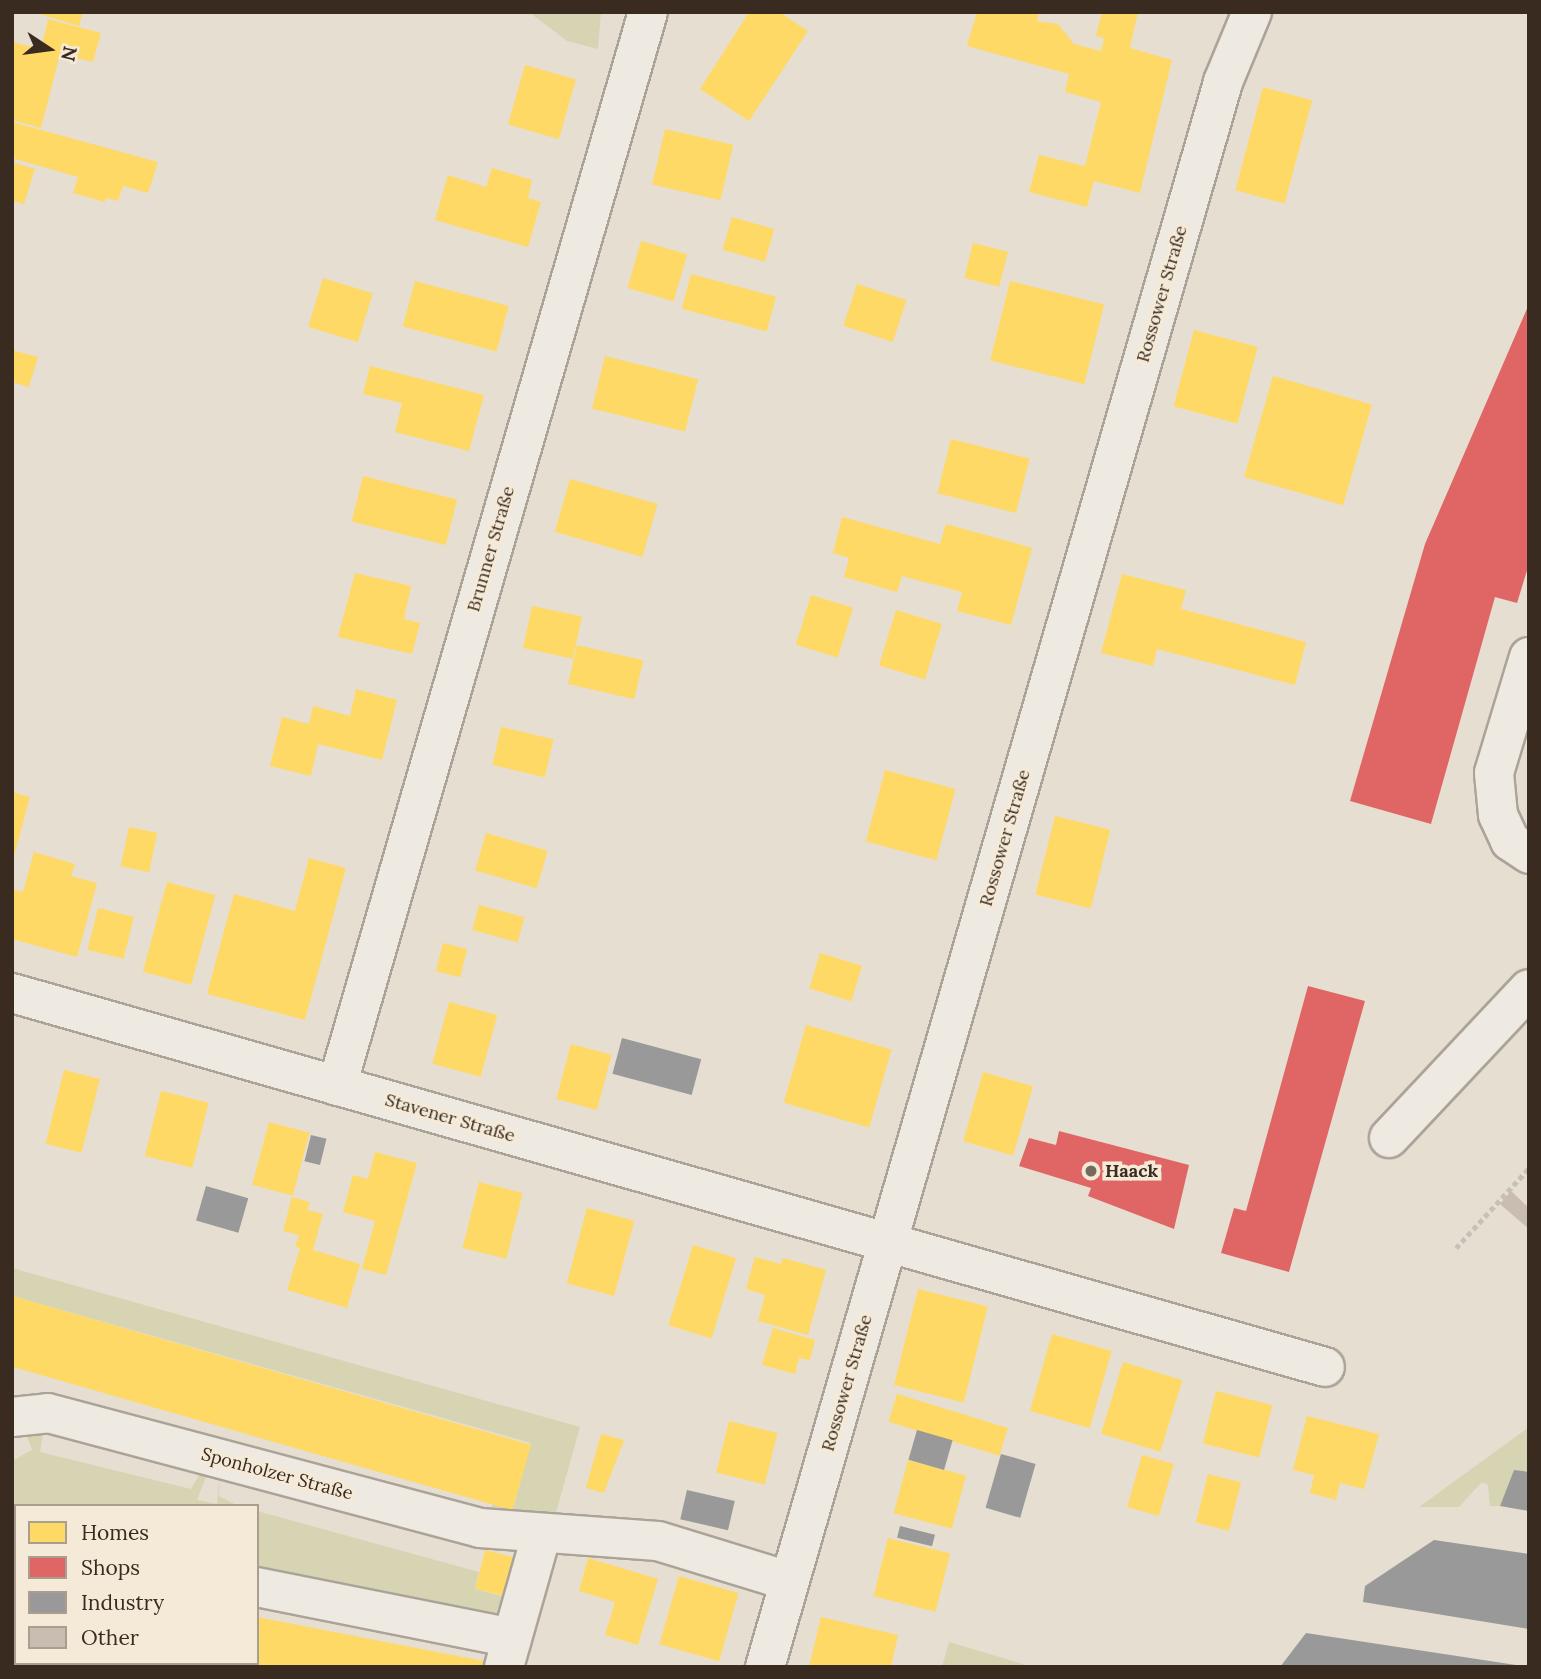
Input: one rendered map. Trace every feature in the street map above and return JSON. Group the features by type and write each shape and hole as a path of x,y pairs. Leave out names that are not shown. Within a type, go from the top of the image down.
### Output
{"street":[{"name":"Brunner Straße","path":"337,1086 648,12"},
{"name":"Rossower Straße","path":"765,1667 1223,82 1252,12"},
{"path":"1529,657 1494,773 1498,815 1510,841 1529,854"},
{"path":"1389,1138 1529,989"},
{"name":"Stavener Straße","path":"12,993 1325,1367"},
{"name":"Sponholzer Straße","path":"12,1417 48,1413 480,1528 657,1541 789,1581"},
{"path":"259,1588 508,1653 542,1533"}],"path":[{"path":"1456,1248 1529,1168"}],"shaded area":[{"path":"529,12 601,12 598,49 567,41"},
{"path":"12,1268 580,1427 555,1516 491,1512 494,1500 514,1505 531,1443 12,1296"},
{"path":"45,1423 40,1452 191,1489 203,1468 209,1469 197,1500 217,1504 14,1504 12,1545 12,1461 32,1450 23,1426"},
{"path":"1529,1427 1529,1472 1514,1470 1500,1506 1490,1506 1488,1485 1482,1482 1459,1507 1419,1507"},
{"path":"220,1473 219,1496 234,1504 217,1504"},
{"path":"259,1512 479,1572 475,1589 506,1597 504,1623 259,1593"},
{"path":"949,1642 1033,1667 942,1667"}],"building: Homes":[{"path":"33,12 83,12 79,26"},
{"path":"749,12 779,12 808,31 749,121 700,89"},
{"path":"977,12 1039,12 1037,21 1058,24 1074,44 1101,51 1104,38 1096,36 1102,12 1138,12 1130,48 1172,60 1140,193 1094,181 1087,207 1029,192 1039,155 1085,166 1101,102 1065,92 1069,74 967,46"},
{"path":"48,19 101,33 93,62 60,54 41,128 12,120 12,42 41,49"},
{"path":"525,65 576,80 559,139 508,125"},
{"path":"1263,87 1312,100 1285,204 1235,190"},
{"path":"12,122 158,162 148,193 123,186 118,201 106,198 105,202 73,193 78,177 12,158"},
{"path":"665,129 733,145 720,200 652,185"},
{"path":"12,162 35,169 24,204 12,201"},
{"path":"492,168 532,180 528,198 541,202 528,247 435,220 448,175 486,187"},
{"path":"732,217 774,229 765,262 723,250"},
{"path":"641,241 687,254 674,301 627,288"},
{"path":"973,243 1008,252 999,287 964,278"},
{"path":"691,274 776,297 767,332 682,309"},
{"path":"323,278 373,293 358,342 308,327"},
{"path":"415,281 509,306 497,352 403,326"},
{"path":"1010,281 1104,304 1084,384 990,361"},
{"path":"857,284 906,300 893,342 843,326"},
{"path":"1194,330 1258,347 1237,423 1174,406"},
{"path":"12,350 38,357 29,387 12,382"},
{"path":"605,356 698,379 685,432 592,408"},
{"path":"370,366 484,395 469,451 395,432 402,403 363,394"},
{"path":"1273,376 1372,404 1343,505 1244,477"},
{"path":"951,439 1030,459 1016,513 937,493"},
{"path":"363,476 457,499 446,545 352,522"},
{"path":"570,479 657,504 642,557 555,532"},
{"path":"842,517 940,544 946,524 1032,548 1011,625 957,611 962,592 902,576 897,592 844,577 849,558 833,553"},
{"path":"355,573 411,586 404,619 420,623 412,654 338,637"},
{"path":"1122,574 1186,590 1181,609 1306,642 1295,685 1157,649 1153,666 1101,653"},
{"path":"811,595 853,608 838,658 796,645"},
{"path":"532,606 582,617 573,659 523,648"},
{"path":"896,610 942,624 925,679 879,665"},
{"path":"577,645 643,660 634,699 568,684"},
{"path":"356,689 397,700 382,760 318,744 311,776 270,766 282,717 309,724 313,706 350,716"},
{"path":"501,727 554,739 545,777 492,765"},
{"path":"885,770 956,789 936,860 866,841"},
{"path":"12,792 30,797 13,860 12,860"},
{"path":"1055,816 1110,830 1091,908 1035,895"},
{"path":"129,827 157,833 149,872 121,866"},
{"path":"486,833 548,851 537,888 475,870"},
{"path":"34,852 75,864 71,876 97,883 77,957 12,939 12,889 23,892"},
{"path":"309,858 346,868 305,1020 207,994 234,894 295,911"},
{"path":"167,882 215,895 191,985 143,972"},
{"path":"479,905 524,917 518,942 472,930"},
{"path":"98,908 134,917 123,959 88,950"},
{"path":"443,943 467,949 460,977 436,971"},
{"path":"820,953 862,966 851,1001 809,988"},
{"path":"449,1002 497,1015 481,1077 432,1064"},
{"path":"806,1025 892,1050 869,1127 784,1103"},
{"path":"571,1044 612,1055 597,1110 556,1099"},
{"path":"64,1070 100,1079 82,1153 46,1144"},
{"path":"983,1072 1033,1086 1013,1156 963,1141"},
{"path":"161,1091 209,1103 192,1168 145,1156"},
{"path":"269,1122 310,1133 293,1196 252,1185"},
{"path":"375,1152 417,1163 386,1275 362,1269 375,1221 343,1212 353,1175 368,1179"},
{"path":"479,1182 523,1193 506,1259 463,1248"},
{"path":"292,1197 310,1202 307,1210 323,1214 313,1250 360,1264 347,1308 287,1290 300,1248 295,1247 299,1235 283,1231"},
{"path":"587,1208 634,1221 614,1296 567,1283"},
{"path":"693,1245 736,1258 711,1338 668,1325"},
{"path":"755,1257 781,1264 783,1258 826,1270 808,1335 758,1321 765,1295 746,1289"},
{"path":"918,1289 988,1306 964,1402 894,1385"},
{"path":"12,1296 531,1445 512,1510 12,1367"},
{"path":"773,1328 815,1340 810,1360 799,1358 795,1374 762,1365"},
{"path":"1052,1334 1112,1351 1090,1428 1030,1411"},
{"path":"1123,1362 1182,1380 1160,1452 1101,1434"},
{"path":"1216,1391 1272,1405 1259,1457 1203,1443"},
{"path":"897,1394 1008,1428 999,1456 889,1422"},
{"path":"1307,1416 1379,1434 1364,1489 1340,1483 1336,1500 1310,1493 1314,1475 1293,1470"},
{"path":"729,1421 778,1433 765,1485 716,1472"},
{"path":"601,1434 624,1440 604,1493 586,1488"},
{"path":"1142,1455 1174,1464 1159,1516 1127,1507"},
{"path":"908,1460 966,1476 952,1529 894,1513"},
{"path":"1208,1474 1241,1482 1229,1531 1196,1523"},
{"path":"888,1538 950,1553 936,1612 873,1596"},
{"path":"485,1550 516,1558 506,1597 475,1589"},
{"path":"588,1558 658,1579 638,1645 605,1635 615,1602 579,1591"},
{"path":"679,1576 739,1593 719,1661 659,1644"},
{"path":"259,1617 488,1662 487,1667 178,1665 259,1665"},
{"path":"821,1617 898,1635 891,1667 809,1667"}],"building: Shops":[{"path":"1529,304 1529,564 1517,603 1495,597 1431,824 1350,801 1425,544"},
{"path":"1308,986 1365,1001 1289,1272 1221,1253 1234,1208 1246,1211"},
{"path":"1059,1131 1189,1165 1174,1229 1088,1196 1091,1188 1019,1166 1029,1138 1056,1145"}],"building: Industry":[{"path":"622,1038 701,1059 692,1095 612,1074"},
{"path":"311,1135 327,1139 320,1165 304,1161"},
{"path":"206,1186 248,1198 238,1233 196,1221"},
{"path":"917,1430 953,1440 944,1470 908,1460"},
{"path":"1001,1454 1036,1464 1020,1518 986,1508"},
{"path":"1514,1470 1529,1472 1529,1511 1500,1506"},
{"path":"687,1490 735,1501 728,1530 680,1519"},
{"path":"900,1526 935,1535 932,1546 897,1538"},
{"path":"1434,1540 1529,1554 1529,1629 1363,1602 1365,1586"},
{"path":"1306,1633 1516,1665 1516,1667 1280,1667"}],"building: Other":[{"path":"1511,1191 1529,1208 1529,1229 1500,1204"}],"place":[{"name":"Haack","path":"1091,1171"}]}
